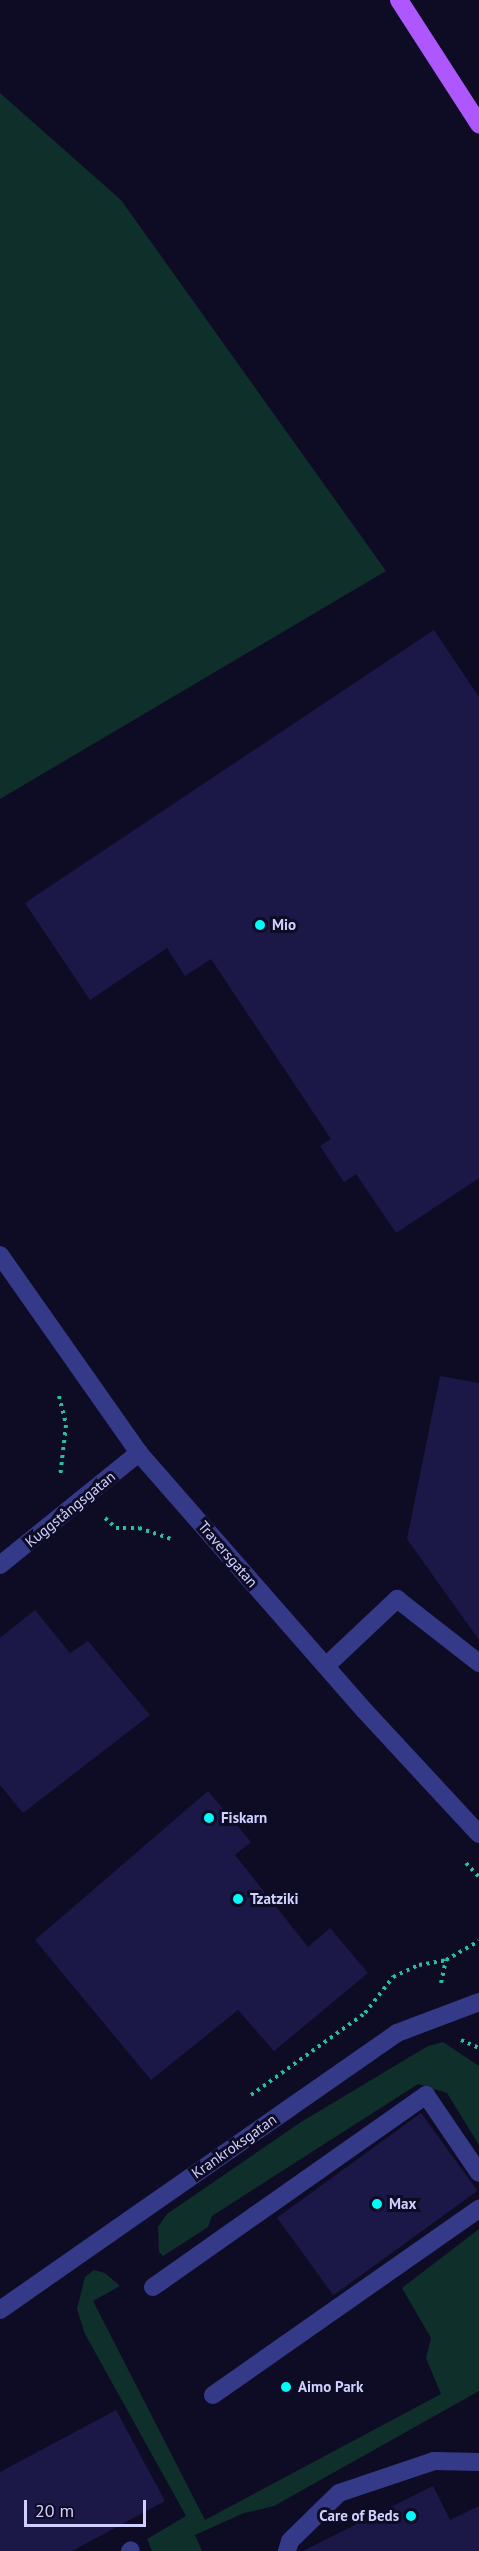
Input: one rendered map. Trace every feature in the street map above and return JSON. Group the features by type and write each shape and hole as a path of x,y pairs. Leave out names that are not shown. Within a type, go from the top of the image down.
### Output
{"main road":[{"path":"399,0 479,124"}],"street":[{"name":"Traversgatan","path":"0,1255 139,1453 326,1666 479,1834"},
{"name":"Kuggstångsgatan","path":"0,1564 139,1453"},
{"path":"326,1666 397,1599 479,1663"},
{"name":"Krankroksgatan","path":"0,2310 397,2034 479,2002"},
{"path":"153,2287 426,2095 479,2173"},
{"path":"213,2395 479,2209"},
{"path":"288,2551 290,2541 339,2493 434,2461 479,2462"}],"path":[{"path":"56,1390 66,1425 60,1478 83,1497"},
{"path":"241,2102 356,2020 393,1977 419,1965 446,1960 479,1941"},
{"path":"459,2038 479,2048"}],"green space":[{"path":"0,93 121,200 386,571 0,799"},
{"path":"443,2042 479,2066 479,2145 447,2093 418,2084 212,2216 208,2227 163,2256 159,2252 158,2227 167,2214 301,2122 428,2046"},
{"path":"479,2229 479,2391 274,2506 244,2513 195,2535 202,2551 152,2551 147,2539 186,2516 85,2334 77,2309 85,2277 94,2270 105,2273 120,2286 93,2301 205,2520 441,2394 426,2358 431,2338 402,2288"}],"building":[{"name":"Mio","path":"434,630 479,697 479,1178 396,1233 356,1174 344,1182 320,1146 331,1139 211,959 185,976 167,948 90,1000 25,903"},
{"path":"440,1376 479,1383 479,1640 407,1539"},
{"path":"35,1610 70,1653 88,1641 150,1715 23,1813 0,1785 0,1638"},
{"path":"208,1791 251,1842 235,1855 308,1947 330,1928 368,1973 274,2051 238,2010 151,2080 35,1940"},
{"name":"Max","path":"421,2113 477,2191 333,2295 277,2218"},
{"path":"116,2410 165,2501 72,2551 0,2551 0,2472"},
{"name":"Care of Beds","path":"433,2486 450,2520 479,2506 479,2551 303,2551"}],"place":[{"name":"Mio","path":"260,925"},
{"name":"Fiskarn","path":"209,1818"},
{"name":"Tzatziki","path":"238,1899"},
{"name":"Max","path":"377,2204"},
{"name":"Aimo Park","path":"286,2387"},
{"name":"Care of Beds","path":"411,2516"}]}
